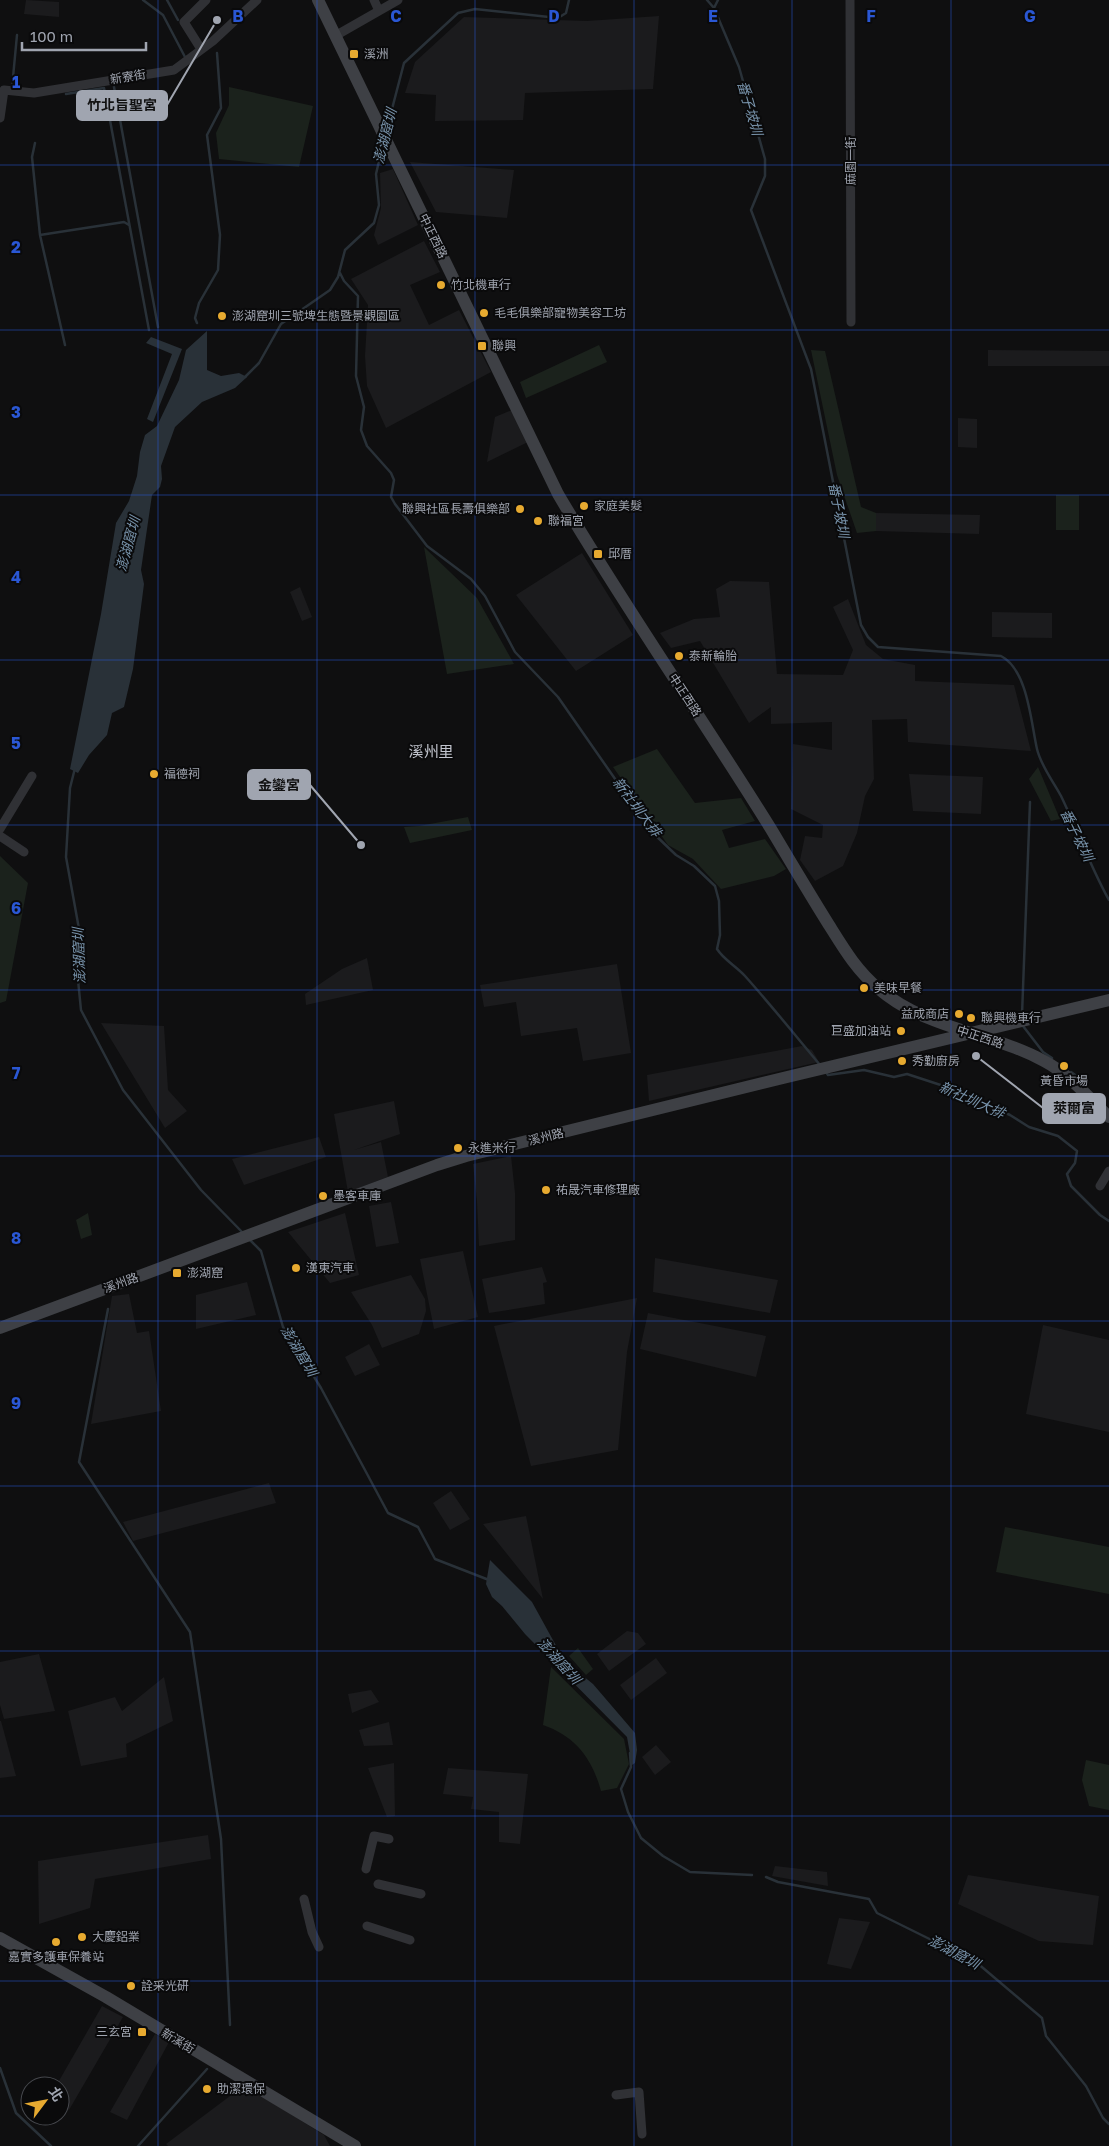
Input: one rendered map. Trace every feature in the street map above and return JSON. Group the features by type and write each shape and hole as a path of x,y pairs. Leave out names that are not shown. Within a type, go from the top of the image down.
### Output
{"street":[{"path":"202,49 184,22 206,0"},
{"name":"新寮街","path":"0,118 4,90 34,93 174,70 202,49 257,0"},
{"path":"318,0 335,36 398,0"},
{"path":"374,0 379,11"},
{"name":"麻園一街","path":"850,0 851,322"},
{"name":"中正西路","path":"335,36 558,494 591,549 751,798 851,961 880,990 908,1010 937,1023 1018,1049 1046,1061 1074,1083 1109,1117"},
{"path":"0,829 32,776"},
{"path":"0,836 24,852"},
{"path":"969,1033 1109,1000"},
{"name":"溪州路","path":"0,1328 466,1156 969,1033"},
{"path":"1100,1186 1109,1172"},
{"path":"366,1869 374,1836 389,1839"},
{"path":"378,1884 421,1894"},
{"path":"304,1899 312,1932 320,1946"},
{"path":"366,1926 410,1940"},
{"name":"新溪街","path":"0,1938 106,1997 355,2146"},
{"path":"616,2095 639,2092 642,2134"}],"shaded area":[{"path":"26,0 59,2 59,17 24,14"},
{"path":"659,16 653,89 525,93 523,120 435,121 436,95 405,93 415,62 464,17 587,21"},
{"path":"229,87 313,106 299,167 219,159 216,133 229,105"},
{"path":"410,162 514,170 507,218 436,212"},
{"path":"393,169 418,225 378,245 374,235 381,208 380,173"},
{"path":"424,241 440,272 410,285 429,325 459,310 491,372 386,428 367,386 365,356 368,305 351,279"},
{"path":"599,345 607,362 526,398 520,382"},
{"path":"811,350 825,351 861,507 876,513 876,531 857,533 837,475"},
{"path":"988,350 1109,351 1109,366 988,366"},
{"path":"512,410 528,442 487,462 495,417"},
{"path":"958,418 977,419 977,448 958,447"},
{"path":"1056,495 1079,495 1079,530 1056,530"},
{"path":"876,513 980,515 979,534 876,531"},
{"path":"424,547 477,598 514,664 447,674"},
{"path":"582,553 633,635 576,671 516,595"},
{"path":"730,581 769,582 777,674 843,675 853,650 833,607 848,599 866,645 883,659 915,665 915,681 1014,685 1031,751 908,742 907,719 872,720 874,779 865,796 857,833 843,866 815,881 800,860 805,836 822,838 823,825 791,809 793,744 832,750 832,722 771,724 771,707 749,723 700,641 671,648 660,633 694,619 720,617 716,589"},
{"path":"300,587 312,617 302,621 290,592"},
{"path":"992,612 1052,613 1052,638 992,637"},
{"path":"657,749 695,803 741,798 755,821 722,830 729,848 765,839 786,869 774,876 721,889 693,859 668,845 613,767"},
{"path":"1038,767 1060,819 1051,821 1029,779"},
{"path":"909,774 983,777 981,814 913,811"},
{"path":"468,817 472,830 410,843 404,827 419,826"},
{"path":"0,856 28,883 6,1001 0,1003"},
{"path":"367,958 373,990 306,1005 305,994 342,969"},
{"path":"617,964 631,1053 583,1061 577,1028 521,1036 516,1002 484,1007 480,985"},
{"path":"101,1023 164,1026 168,1090 187,1111 165,1128"},
{"path":"802,1046 812,1050 819,1062 649,1101 647,1075"},
{"path":"394,1101 400,1134 354,1150 381,1142 388,1177 348,1192 334,1114"},
{"path":"319,1137 326,1157 244,1185 232,1159"},
{"path":"511,1156 515,1193 515,1240 479,1246 473,1164"},
{"path":"391,1202 399,1243 376,1247 369,1206"},
{"path":"88,1213 92,1235 81,1239 76,1220"},
{"path":"345,1213 359,1275 330,1283 288,1232"},
{"path":"463,1251 478,1317 434,1329 420,1259"},
{"path":"655,1258 778,1280 770,1313 653,1292"},
{"path":"542,1267 547,1282 543,1283 545,1304 489,1313 482,1279"},
{"path":"411,1275 425,1299 426,1311 419,1334 382,1348 372,1325 351,1292"},
{"path":"247,1282 256,1315 196,1329 196,1295"},
{"path":"129,1294 137,1333 149,1331 161,1411 91,1424 112,1296"},
{"path":"637,1298 627,1352 618,1450 531,1466 494,1326"},
{"path":"648,1313 766,1336 756,1377 640,1349"},
{"path":"1043,1325 1109,1340 1109,1432 1026,1414"},
{"path":"369,1344 380,1365 355,1376 345,1357"},
{"path":"269,1483 276,1503 133,1541 123,1522"},
{"path":"451,1491 470,1519 450,1530 433,1503"},
{"path":"526,1516 543,1599 483,1524"},
{"path":"1005,1527 1109,1547 1109,1594 996,1572"},
{"path":"627,1631 638,1633 646,1644 609,1671 597,1654"},
{"path":"578,1648 593,1669 586,1675 569,1656"},
{"path":"39,1654 55,1711 4,1719 0,1705 0,1662"},
{"path":"656,1658 667,1673 631,1700 620,1685"},
{"path":"551,1667 624,1739 629,1764 617,1788 601,1791 593,1768 581,1750 564,1735 543,1725"},
{"path":"164,1677 173,1721 126,1744 127,1757 81,1766 68,1711 115,1697 122,1711"},
{"path":"371,1690 379,1702 352,1713 348,1694"},
{"path":"1,1721 16,1776 0,1778"},
{"path":"389,1722 393,1745 364,1746 359,1730"},
{"path":"656,1745 671,1762 655,1775 642,1757"},
{"path":"1086,1760 1109,1765 1109,1810 1089,1806 1082,1780"},
{"path":"394,1763 395,1816 387,1817 368,1768"},
{"path":"448,1768 528,1774 520,1844 499,1842 499,1812 471,1809 473,1797 443,1794"},
{"path":"208,1835 211,1859 95,1879 90,1908 39,1924 38,1861"},
{"path":"775,1866 827,1872 828,1886 772,1876"},
{"path":"968,1875 1099,1896 1093,1945 1039,1941 958,1904"},
{"path":"839,1918 870,1922 851,1969 827,1964"},
{"path":"102,2006 123,2017 70,2108 70,2076 62,2076"},
{"path":"155,2034 169,2042 127,2120 110,2112"},
{"path":"242,2087 273,2103 324,2135 330,2146 168,2146 166,2144"}],"water":[{"path":"207,331 207,370 221,376 239,373 247,377 235,388 202,402 175,427 161,466 162,479 160,487 152,495 141,570 144,584 133,669 124,707 112,713 107,735 89,755 78,773 70,769 101,614 116,523 129,501 137,476 140,452 145,435 157,426 179,380 186,350"},
{"path":"151,337 182,349 153,422 147,419 172,354 146,343"},
{"path":"490,1560 532,1602 559,1651 572,1667 593,1684 635,1733 637,1750 635,1763 632,1765 627,1737 525,1634 492,1597 486,1584"}],"waterway":[{"path":"143,0 163,15 185,57"},
{"path":"167,0 178,20"},
{"name":"澎湖窟圳","path":"386,132 404,63 458,13 475,9 558,18 566,13 569,0"},
{"name":"番子坡圳","path":"707,0 714,8 739,67 765,159 765,176 751,210 811,369 861,625 868,637 878,647 1001,656 1010,663 1023,685 1041,761 1061,796 1109,900"},
{"path":"714,8 718,0"},
{"path":"12,88 17,35"},
{"path":"197,323 195,318 199,303 218,270 220,235 207,135 221,108 217,53"},
{"path":"114,87 158,327"},
{"path":"66,94 104,88 149,330"},
{"path":"35,143 32,157 40,235 65,345"},
{"name":"澎湖窟圳","path":"245,377 259,363 281,324 330,290 338,277 345,250 374,223 379,205 376,174 383,144"},
{"path":"40,235 124,222 129,225"},
{"name":"新社圳大排","path":"340,273 344,281 358,296 356,376 364,407 361,430 367,446 391,473 394,480 391,497 395,504 427,546 471,579 485,596 515,652 558,697 652,832 676,855 694,866 715,886 719,901 720,935 717,949 745,976 820,1065"},
{"name":"澎湖窟圳","path":"75,768 70,788 66,857 79,929 78,980 81,1010 123,1090 201,1190 244,1234"},
{"path":"1022,1015 1030,802"},
{"path":"1023,1026 1043,1052 1052,1058"},
{"name":"新社圳大排","path":"825,1071 828,1075 864,1070 894,1077 907,1074 959,1091 1010,1115 1029,1127 1058,1136 1077,1151 1075,1163 1067,1174 1071,1186 1100,1215 1109,1221"},
{"path":"1071,1072 1078,1077"},
{"name":"澎湖窟圳","path":"249,1239 261,1251 283,1327 321,1388 388,1513 418,1527 435,1559 489,1580"},
{"path":"108,1309 79,1462 190,1632 221,1839 230,2025"},
{"name":"澎湖窟圳","path":"630,1753 631,1767 621,1789 628,1812 641,1838 663,1856 690,1872 752,1875"},
{"name":"澎湖窟圳","path":"766,1877 778,1882 869,1899 877,1913 976,1962 1042,2018 1046,2036 1086,2086 1103,2118 1109,2124"},
{"path":"0,2068 16,2113 51,2146"},
{"path":"138,2146 207,2069"}],"place":[{"name":"竹北旨聖宮","path":"217,20"},
{"name":"溪洲","path":"354,54"},
{"name":"竹北機車行","path":"441,285"},
{"name":"毛毛俱樂部寵物美容工坊","path":"484,313"},
{"name":"澎湖窟圳三號埤生態暨景觀園區","path":"222,316"},
{"name":"聯興","path":"482,346"},
{"name":"家庭美髮","path":"584,506"},
{"name":"聯興社區長壽俱樂部","path":"520,509"},
{"name":"聯福宮","path":"538,521"},
{"name":"邱厝","path":"598,554"},
{"name":"泰新輪胎","path":"679,656"},
{"name":"福德祠","path":"154,774"},
{"name":"金鑾宮","path":"361,845"},
{"name":"美味早餐","path":"864,988"},
{"name":"益成商店","path":"959,1014"},
{"name":"聯興機車行","path":"971,1018"},
{"name":"巨盛加油站","path":"901,1031"},
{"name":"萊爾富","path":"976,1056"},
{"name":"秀勤廚房","path":"902,1061"},
{"name":"黃昏市場","path":"1064,1066"},
{"name":"永進米行","path":"458,1148"},
{"name":"祐晟汽車修理廠","path":"546,1190"},
{"name":"墨客車庫","path":"323,1196"},
{"name":"漢東汽車","path":"296,1268"},
{"name":"澎湖窟","path":"177,1273"},
{"name":"大慶鋁業","path":"82,1937"},
{"name":"嘉實多護車保養站","path":"56,1942"},
{"name":"詮采光研","path":"131,1986"},
{"name":"三玄宮","path":"142,2032"},
{"name":"助潔環保","path":"207,2089"}],"district":[{"name":"溪州里","path":"431,752"}]}
